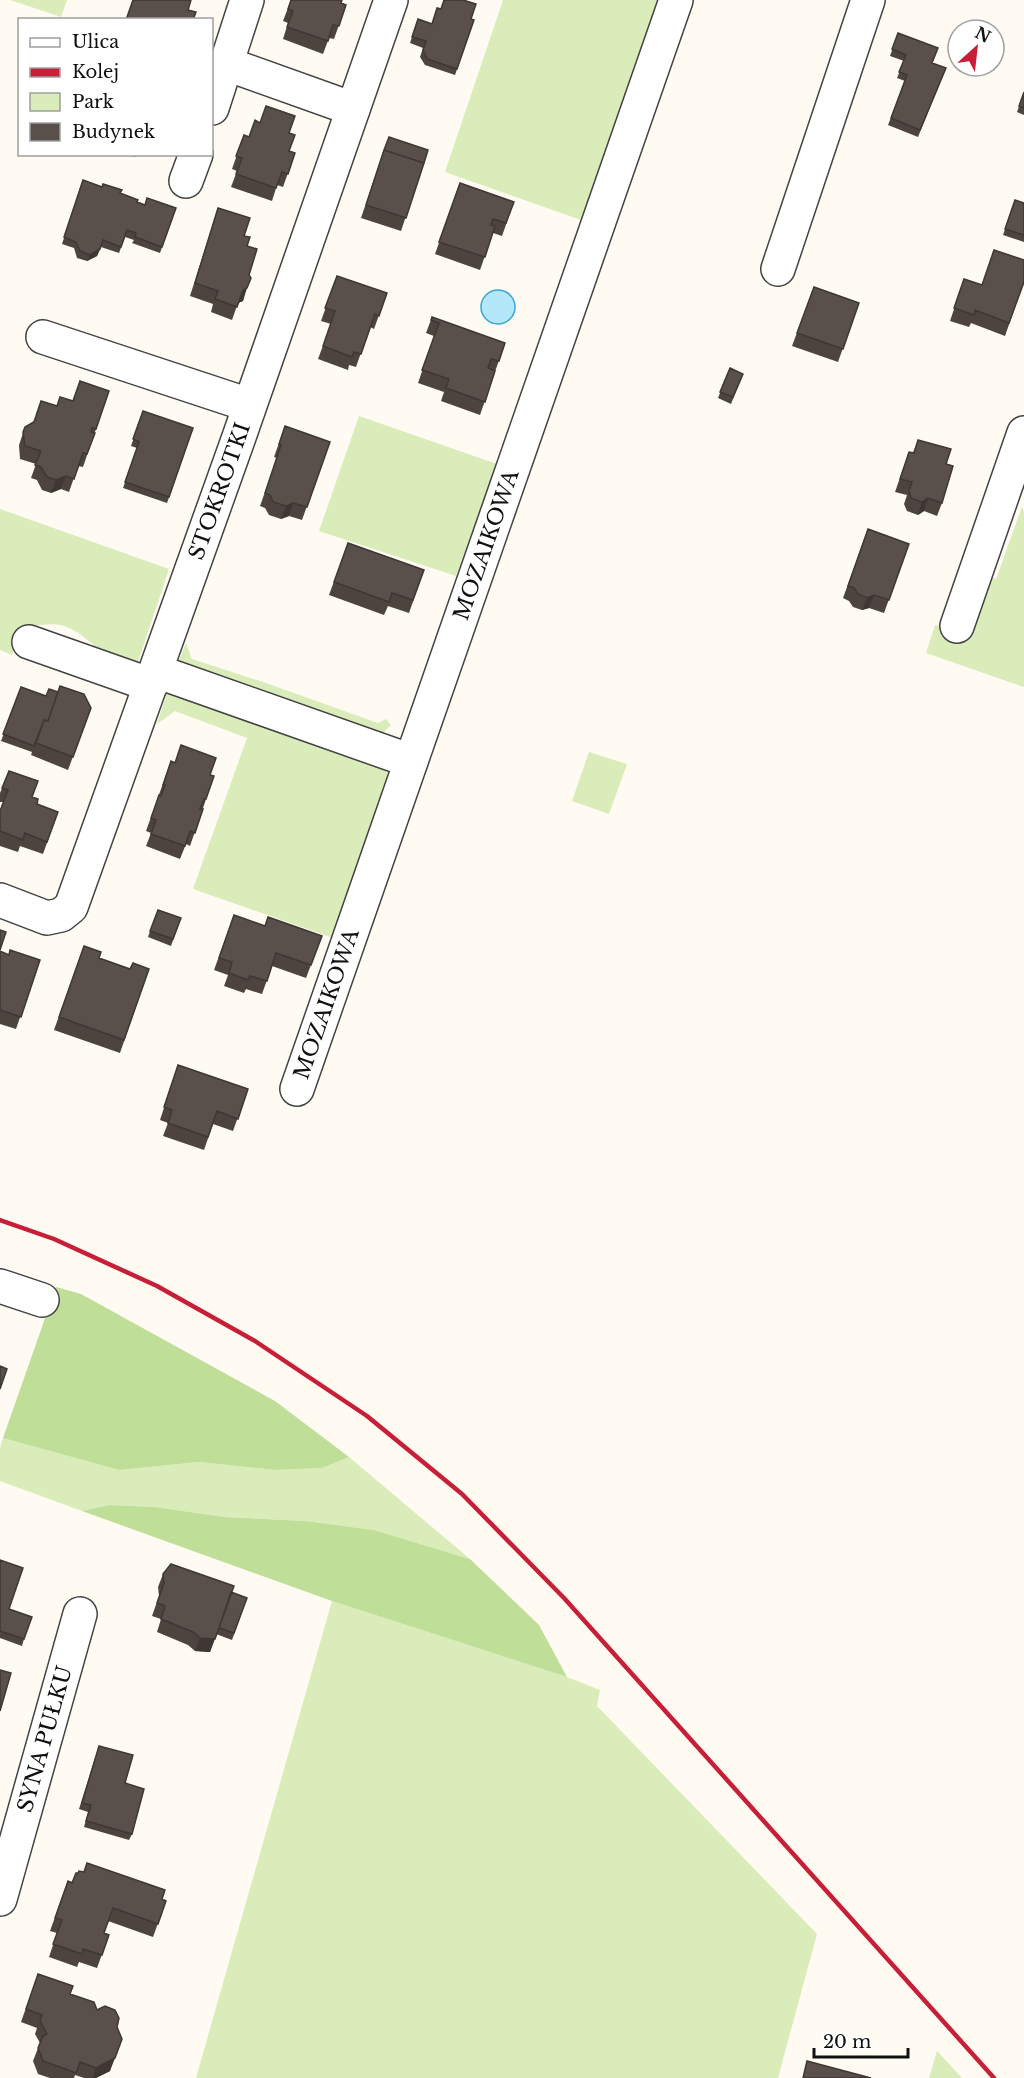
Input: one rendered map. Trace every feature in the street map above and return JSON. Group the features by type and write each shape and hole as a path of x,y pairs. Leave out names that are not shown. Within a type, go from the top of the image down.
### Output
{"street":[{"path":"213,105 247,0"},
{"name":"STOKROTKI","path":"0,900 47,918 61,915 71,907 391,0"},
{"name":"MOZAIKOWA","path":"297,1089 676,0"},
{"path":"778,269 868,0"},
{"path":"226,64 353,109"},
{"path":"43,337 249,405"},
{"path":"957,626 1024,433"},
{"path":"29,642 153,678 411,761"},
{"path":"0,1286 42,1300"},
{"name":"SYNA PUŁKU","path":"0,1899 80,1614"}],"green space":[{"path":"10,0 67,0 61,17"},
{"path":"503,0 658,0 581,220 445,172"},
{"path":"359,416 497,464 456,576 319,531"},
{"path":"1022,507 1024,512 1024,687 926,653 935,625 966,637 987,576 996,579"},
{"path":"0,509 169,569 138,662 110,655 73,630 54,624 22,628 12,655 0,650"},
{"path":"186,643 192,659 378,723 386,719 391,725 384,732 365,734 178,663"},
{"path":"186,691 378,763 395,781 336,939 193,889 247,738 175,711 157,724 167,693"},
{"path":"589,752 627,764 609,814 572,801"},
{"path":"56,1287 81,1294 275,1401 349,1457 322,1468 275,1470 199,1462 119,1470 3,1438"},
{"path":"3,1438 119,1470 199,1462 275,1470 322,1468 349,1457 470,1559 374,1530 306,1521 225,1517 155,1507 110,1505 82,1511 0,1481 0,1448"},
{"path":"110,1505 155,1507 225,1517 306,1521 374,1530 470,1559 539,1625 567,1677 332,1601 82,1511"},
{"path":"332,1601 567,1677 600,1690 597,1706 817,1934 778,2078 196,2078"},
{"path":"937,2051 962,2078 929,2078"}],"water":[{"path":"498,290 510,295 515,307 510,319 498,324 486,319 481,307 486,295"}],"building":[{"path":"133,0 191,0 188,10 196,12 194,18 127,18"},
{"path":"291,0 342,0 341,3 346,5 339,26 333,25 328,41 287,27 293,11 288,9"},
{"path":"444,0 463,0 476,4 471,19 474,20 457,69 427,59 423,50 426,41 412,37 418,19 432,24 437,8 441,9"},
{"path":"898,33 938,48 932,63 946,68 920,130 891,118 907,75 899,72 906,55 892,49"},
{"path":"1024,92 1024,108 1019,106"},
{"path":"266,106 295,116 289,133 295,135 289,151 295,153 288,174 282,172 276,188 236,174 242,158 236,156 244,135 249,137 255,120 260,123"},
{"path":"389,137 428,150 424,163 384,150"},
{"path":"384,150 424,163 406,218 366,205"},
{"path":"83,180 102,187 103,184 122,190 120,193 145,205 147,198 176,208 162,247 135,237 136,233 127,230 121,247 103,240 100,249 90,255 80,251 76,242 64,237"},
{"path":"460,183 514,202 506,223 493,219 491,225 495,226 485,257 439,242"},
{"path":"1015,200 1024,203 1024,235 1005,229"},
{"path":"218,208 250,218 244,236 250,237 247,246 257,249 249,275 251,278 247,288 243,290 237,307 215,299 218,291 195,283"},
{"path":"994,250 1024,260 1024,282 1009,323 975,310 974,315 954,308 964,279 982,285"},
{"path":"337,276 387,293 379,316 375,314 361,354 354,352 352,357 323,346 335,311 325,308"},
{"path":"814,287 859,303 843,349 797,333"},
{"path":"432,317 505,343 499,361 491,359 488,368 495,371 485,402 446,388 449,379 422,370 439,323 431,320"},
{"path":"730,368 743,374 733,397 720,392"},
{"path":"80,381 109,391 96,429 92,428 91,432 95,433 87,454 83,453 74,479 66,476 56,480 47,477 41,467 35,465 41,451 25,446 23,432 25,427 34,422 41,401 57,406 60,397 73,401"},
{"path":"143,411 193,428 169,497 125,482 139,442 133,439"},
{"path":"285,426 330,442 307,507 293,503 286,506 273,502 270,495 265,493"},
{"path":"918,440 951,449 946,464 953,466 942,503 928,498 922,502 911,498 909,491 912,482 900,479 909,452 914,453"},
{"path":"868,529 909,544 889,600 874,595 867,598 848,586"},
{"path":"348,543 424,570 413,600 392,593 389,602 334,582"},
{"path":"60,686 84,694 91,708 73,757 36,743 44,720 48,721"},
{"path":"21,687 46,696 49,689 58,692 48,721 44,720 34,746 3,734"},
{"path":"181,745 216,758 210,775 214,776 200,809 203,809 195,833 190,831 185,846 151,834 156,820 151,818 165,785 163,785 171,761 175,763"},
{"path":"9,771 38,781 32,797 38,799 37,804 58,812 47,842 25,833 23,840 0,831 0,811 8,790 2,788"},
{"path":"158,910 181,918 173,939 150,931"},
{"path":"234,915 265,926 268,917 322,936 311,965 276,953 267,981 250,976 248,980 229,973 232,962 219,958"},
{"path":"0,930 6,932 0,950"},
{"path":"84,946 101,952 99,958 130,969 133,963 149,969 124,1040 59,1017"},
{"path":"10,950 40,960 21,1017 0,1010 0,951 9,955"},
{"path":"178,1065 248,1089 238,1119 217,1111 208,1137 168,1123 172,1110 164,1107"},
{"path":"0,1366 7,1369 0,1389"},
{"path":"0,1560 23,1568 9,1609 32,1617 24,1639 0,1631"},
{"path":"171,1564 234,1586 215,1639 200,1638 193,1632 161,1619 165,1606 157,1603 164,1583 163,1574"},
{"path":"231,1592 247,1598 234,1633 219,1628"},
{"path":"0,1670 11,1673 0,1711"},
{"path":"99,1746 133,1755 125,1783 144,1789 132,1834 86,1821 91,1805 82,1803"},
{"path":"87,1863 165,1890 162,1899 166,1901 158,1924 113,1908 104,1933 109,1935 102,1955 83,1949 82,1954 53,1944 62,1920 55,1918 68,1881 72,1883 76,1873 84,1872"},
{"path":"38,1974 73,1986 70,1994 94,2002 97,2010 105,2006 115,2010 119,2018 117,2027 122,2039 115,2058 96,2068 80,2062 76,2073 43,2061 38,2048 43,2036 47,2034 40,2021 42,2015 26,2009"},
{"path":"807,2061 871,2078 803,2078"}],"railway":[{"path":"0,1220 54,1239 157,1286 255,1341 367,1416 462,1494 564,1598 994,2078"}]}
